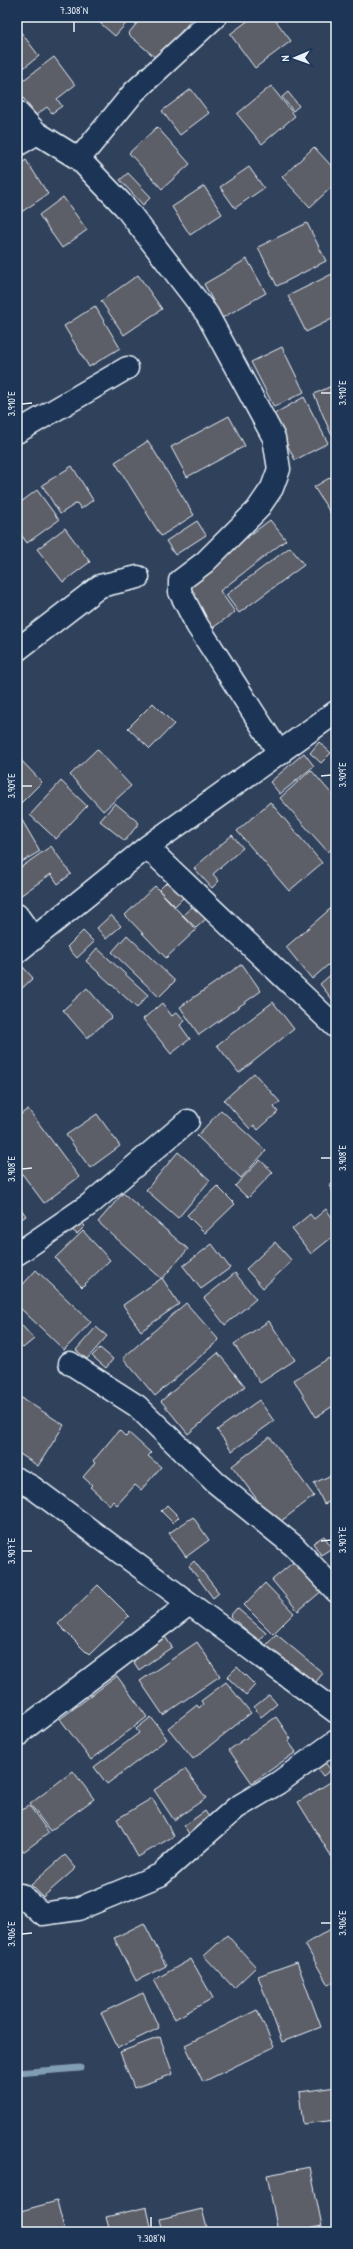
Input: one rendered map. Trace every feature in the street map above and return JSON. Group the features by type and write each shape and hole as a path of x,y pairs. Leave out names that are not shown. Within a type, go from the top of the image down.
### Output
{"street":[{"path":"79,159 134,92 215,17"},
{"path":"17,112 37,133 79,159 125,207 207,314 274,438 279,469 272,488 261,505 205,562 180,581 180,592 197,625 280,754"},
{"path":"17,144 37,133"},
{"path":"17,432 127,368"},
{"path":"17,650 100,586 138,577"},
{"path":"17,952 147,847 280,754 336,712"},
{"path":"147,847 336,1027"},
{"path":"17,916 34,939"},
{"path":"17,1254 90,1204 188,1121"},
{"path":"70,1363 137,1406 216,1482 294,1546 336,1591"},
{"path":"17,1479 32,1487 336,1712"},
{"path":"17,1737 24,1729 189,1604"},
{"path":"17,1895 22,1895 42,1914 78,1909 160,1875 236,1808 284,1779 336,1741"}],"building":[{"path":"93,17 127,17 130,19 115,36"},
{"path":"142,17 194,17 157,59 128,34"},
{"path":"253,17 273,17 291,41 255,68 230,34"},
{"path":"17,27 39,56 17,73"},
{"path":"54,57 75,85 57,99 62,106 52,113 47,107 36,115 17,90 17,85"},
{"path":"271,86 295,116 262,144 237,114"},
{"path":"191,89 209,113 180,135 162,111"},
{"path":"288,92 299,106 293,111 282,97"},
{"path":"157,127 190,164 162,189 129,153"},
{"path":"314,147 336,171 336,183 310,207 282,177"},
{"path":"26,160 48,194 17,215 17,166"},
{"path":"249,167 264,188 235,208 220,187"},
{"path":"128,173 151,197 143,205 120,180"},
{"path":"204,186 222,214 190,235 172,207"},
{"path":"63,197 87,230 62,248 39,215"},
{"path":"307,223 326,261 277,286 258,247"},
{"path":"247,259 266,293 222,318 204,284"},
{"path":"336,272 336,317 306,332 288,296"},
{"path":"138,275 162,309 124,335 101,301"},
{"path":"95,306 120,348 89,367 64,326"},
{"path":"282,347 304,392 274,407 251,362"},
{"path":"336,384 336,431 331,434 314,394"},
{"path":"304,397 328,443 295,460 272,415"},
{"path":"229,416 245,446 187,477 171,447"},
{"path":"148,441 194,515 161,536 115,462"},
{"path":"72,466 93,500 81,509 77,503 60,514 42,485"},
{"path":"336,474 336,522 314,487"},
{"path":"37,490 59,520 27,543 17,529 17,505"},
{"path":"270,520 286,540 220,591 235,612 211,629 180,588"},
{"path":"197,521 206,535 175,555 166,541"},
{"path":"65,528 90,562 63,582 37,549"},
{"path":"290,547 304,565 239,613 226,595"},
{"path":"153,703 174,724 150,749 128,728"},
{"path":"319,742 331,753 321,763 310,753"},
{"path":"97,749 131,786 103,811 70,775"},
{"path":"304,753 314,766 280,794 270,782"},
{"path":"17,756 42,782 17,807"},
{"path":"311,770 336,799 336,845 328,852 280,798"},
{"path":"61,781 87,806 56,839 30,815"},
{"path":"270,802 322,863 289,891 237,831"},
{"path":"115,803 139,823 125,841 100,821"},
{"path":"19,815 40,851 17,865 17,816"},
{"path":"232,835 243,848 213,874 219,881 212,888 194,868"},
{"path":"51,846 71,874 58,884 51,874 17,898 17,870"},
{"path":"169,880 185,896 175,906 159,890"},
{"path":"155,886 196,930 166,958 125,915"},
{"path":"336,904 336,958 312,979 286,947"},
{"path":"194,905 207,918 196,928 183,915"},
{"path":"111,915 121,926 106,939 97,928"},
{"path":"83,931 94,942 77,958 67,947"},
{"path":"127,935 175,981 159,997 112,952"},
{"path":"97,948 148,995 137,1008 86,961"},
{"path":"242,964 261,991 199,1035 180,1007"},
{"path":"23,967 33,978 17,993 17,973"},
{"path":"336,970 336,1004 320,984"},
{"path":"87,988 112,1017 87,1038 63,1010"},
{"path":"273,1002 294,1029 239,1073 217,1045"},
{"path":"162,1003 172,1016 177,1012 185,1021 180,1025 190,1039 171,1054 143,1019"},
{"path":"254,1073 280,1102 274,1107 278,1112 258,1130 254,1125 250,1129 224,1100"},
{"path":"28,1109 79,1177 44,1203 17,1167 17,1117"},
{"path":"221,1110 266,1151 241,1178 197,1136"},
{"path":"97,1114 120,1146 90,1168 66,1135"},
{"path":"178,1152 210,1180 178,1218 146,1190"},
{"path":"260,1160 273,1172 248,1198 235,1186"},
{"path":"336,1181 336,1194 335,1195 329,1186"},
{"path":"217,1186 235,1204 205,1233 187,1215"},
{"path":"123,1193 188,1249 162,1279 98,1222"},
{"path":"17,1203 26,1216 17,1222"},
{"path":"326,1209 336,1223 336,1234 311,1254 292,1229 310,1214 314,1219"},
{"path":"80,1221 85,1226 77,1234 71,1229"},
{"path":"83,1231 110,1260 82,1287 55,1258"},
{"path":"275,1242 292,1261 263,1288 246,1269"},
{"path":"212,1244 230,1268 201,1289 183,1266"},
{"path":"36,1270 91,1322 64,1350 17,1305 17,1291"},
{"path":"235,1273 256,1299 225,1325 204,1298"},
{"path":"162,1278 179,1304 141,1331 123,1305"},
{"path":"186,1303 219,1340 155,1396 123,1358"},
{"path":"17,1320 34,1339 23,1348 17,1341"},
{"path":"269,1321 295,1360 260,1383 234,1344"},
{"path":"96,1327 107,1336 87,1359 76,1350"},
{"path":"100,1348 113,1359 106,1368 92,1356"},
{"path":"218,1353 245,1386 188,1434 161,1401"},
{"path":"329,1358 336,1370 336,1404 316,1417 294,1380"},
{"path":"17,1395 64,1425 38,1466 17,1452"},
{"path":"259,1400 274,1421 232,1451 217,1430"},
{"path":"119,1430 126,1437 129,1433 151,1453 148,1456 161,1467 141,1490 135,1485 117,1505 113,1501 110,1505 90,1487 92,1485 83,1477 95,1463 93,1461"},
{"path":"270,1437 314,1496 276,1525 232,1466"},
{"path":"336,1473 336,1499 324,1504 314,1483"},
{"path":"167,1505 179,1517 173,1523 161,1511"},
{"path":"193,1517 209,1540 186,1557 169,1533"},
{"path":"324,1536 332,1548 321,1555 313,1543"},
{"path":"297,1559 323,1590 298,1611 272,1580"},
{"path":"194,1561 219,1593 213,1598 189,1566"},
{"path":"265,1583 294,1613 273,1634 244,1605"},
{"path":"98,1585 129,1616 89,1655 58,1624"},
{"path":"237,1608 266,1633 259,1641 230,1616"},
{"path":"276,1634 323,1673 312,1687 264,1648"},
{"path":"164,1635 172,1647 139,1670 131,1658"},
{"path":"197,1642 220,1676 163,1715 140,1681"},
{"path":"237,1667 255,1685 246,1695 227,1677"},
{"path":"117,1676 147,1717 91,1760 60,1719"},
{"path":"226,1682 251,1713 193,1759 168,1728 197,1705 199,1708 203,1704 201,1701"},
{"path":"269,1695 277,1704 261,1717 254,1707"},
{"path":"151,1717 167,1739 107,1784 94,1767 139,1733 136,1729"},
{"path":"276,1717 291,1739 288,1741 296,1752 252,1783 229,1750"},
{"path":"323,1760 331,1770 323,1776 315,1766"},
{"path":"185,1769 206,1798 174,1820 154,1790"},
{"path":"73,1771 94,1799 50,1831 30,1804"},
{"path":"332,1781 336,1788 336,1864 298,1802"},
{"path":"152,1798 174,1836 138,1857 117,1819"},
{"path":"29,1805 49,1833 23,1852 17,1843 17,1814"},
{"path":"205,1811 213,1823 192,1838 184,1826"},
{"path":"65,1855 76,1868 43,1897 31,1885"},
{"path":"144,1923 166,1966 136,1981 114,1938"},
{"path":"336,1926 336,1981 328,1985 305,1944"},
{"path":"227,1935 256,1967 234,1988 204,1956"},
{"path":"191,1959 213,1998 175,2019 154,1980"},
{"path":"297,1962 321,2027 282,2042 258,1976"},
{"path":"143,1993 159,2028 118,2048 101,2013"},
{"path":"257,2010 274,2047 203,2082 185,2045"},
{"path":"160,2037 173,2074 134,2088 120,2052"},
{"path":"336,2087 336,2120 303,2124 299,2092"},
{"path":"310,2167 322,2226 292,2232 278,2232 267,2175"},
{"path":"57,2201 65,2232 21,2232 17,2212"},
{"path":"147,2207 152,2232 110,2232 106,2217"},
{"path":"202,2209 208,2232 163,2232 160,2219"}],"waterway":[{"path":"17,2073 80,2068"}]}
